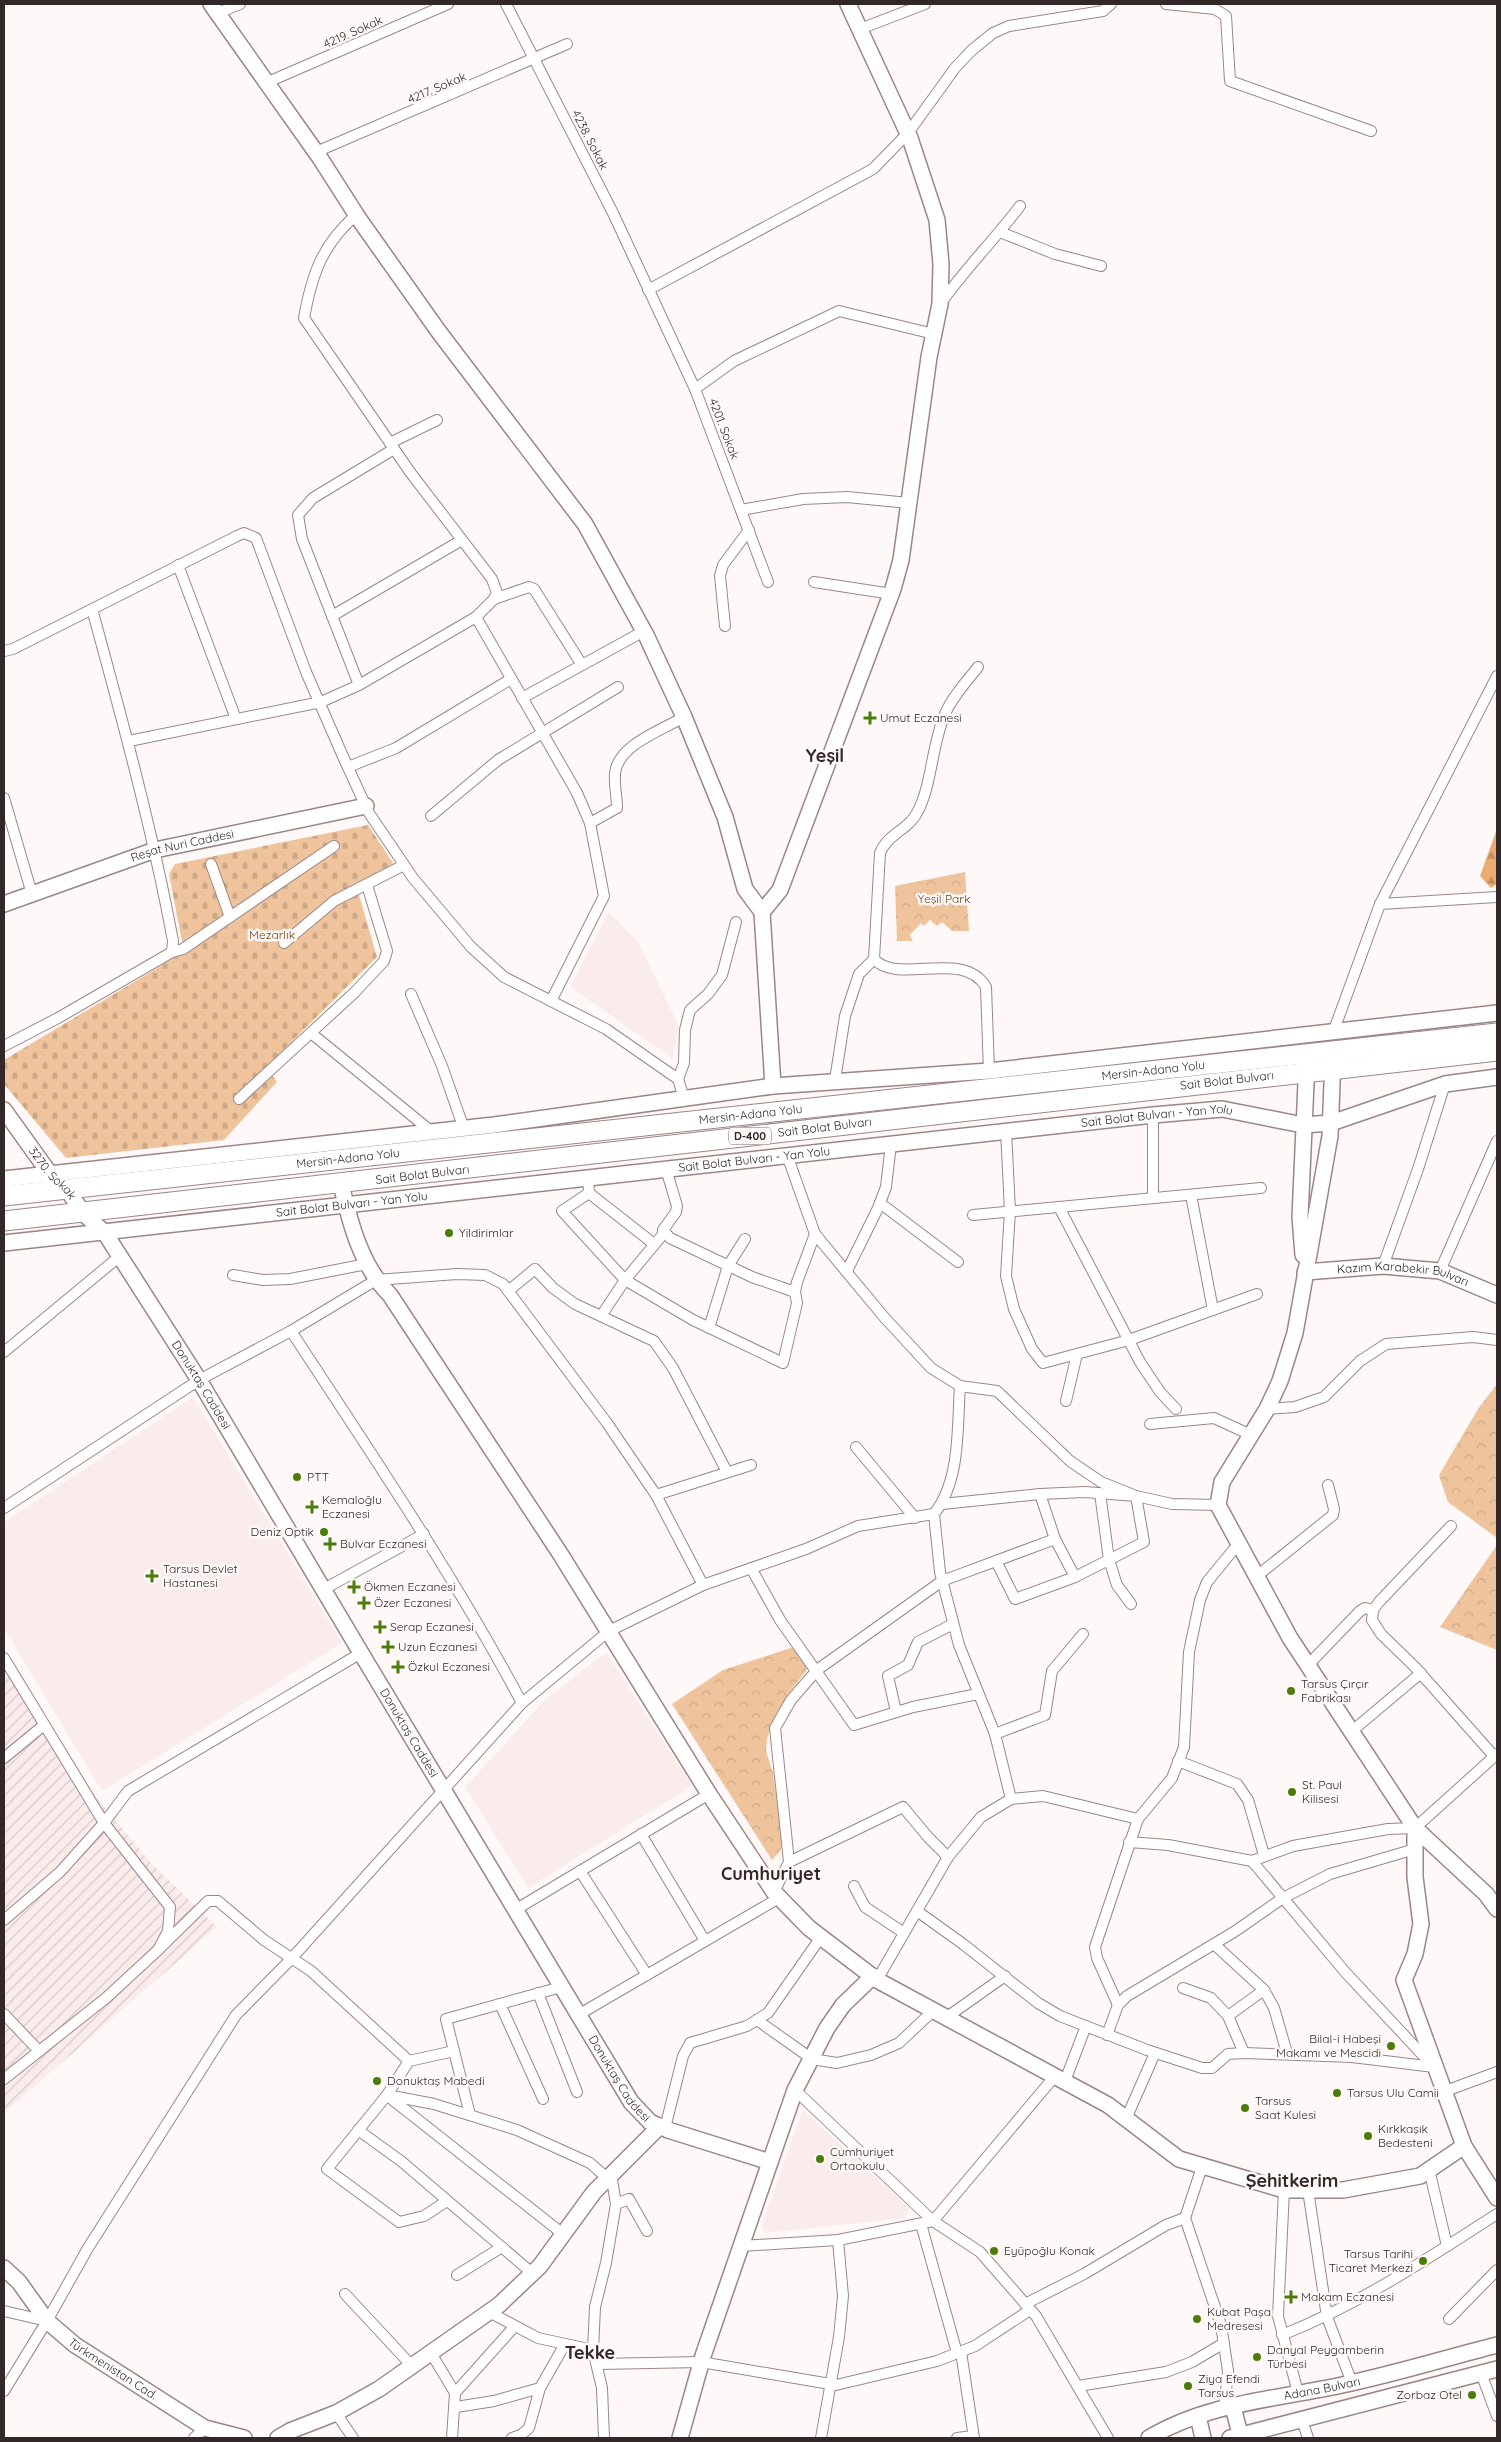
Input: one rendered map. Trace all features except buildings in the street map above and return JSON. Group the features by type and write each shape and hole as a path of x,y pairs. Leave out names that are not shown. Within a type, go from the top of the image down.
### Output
{"highway":[{"name":"Mersin-Adana Yolu","path":"4,1196 1308,1043 1333,1059 1497,1033"},
{"name":"Sait Bolat Bulvarı","path":"4,1221 341,1184 1307,1071 1333,1059 1497,1051"}],"street":[{"path":"240,4 215,8 316,152 356,215 440,332 585,524 644,631 684,718 725,817 744,889 762,912 773,1086"},
{"name":"4219. Sokak","path":"268,82 448,4"},
{"name":"4238. Sokak","path":"506,4 612,212 648,290"},
{"path":"762,912 780,890 892,594 901,560 940,304 941,264 937,220 908,133 848,4"},
{"path":"860,28 925,4"},
{"path":"648,290 873,169 908,133 955,68 972,50 993,33 1008,26 1103,11 1111,4"},
{"path":"1166,4 1215,10 1226,16 1230,81 1269,92 1371,131"},
{"name":"4217. Sokak","path":"316,152 535,60 567,44"},
{"path":"940,304 956,282 1020,206"},
{"path":"128,741 320,702 359,686 476,617 494,599 497,593 492,579 392,446 304,318 316,267 329,243 356,215"},
{"path":"1000,232 1055,254 1101,266"},
{"name":"4201. Sokak","path":"648,290 695,389 768,582"},
{"path":"695,389 734,360 839,311 934,334"},
{"path":"359,686 302,539 298,515 313,498 392,446 437,420"},
{"path":"741,510 803,499 847,497 909,503"},
{"path":"725,626 720,576 728,558 749,530"},
{"path":"4,651 13,649 244,533 256,538 306,672 348,767 366,806 404,865 471,947 504,976 606,1029 678,1079 684,1098"},
{"path":"332,616 462,540"},
{"path":"178,566 236,719"},
{"path":"814,582 892,594"},
{"path":"494,599 529,587 534,589 582,665"},
{"path":"92,609 155,850 173,941 172,952"},
{"path":"476,617 577,793 590,823 604,901 551,1001"},
{"path":"522,698 644,631"},
{"path":"835,1080 846,1016 859,974 874,959 882,848 893,834 907,826 919,810 944,714 978,666"},
{"path":"1497,676 1380,904 1334,1030 1331,1124 1295,1333 1280,1381 1267,1409 1222,1482 1218,1505 1290,1638 1415,1828 1486,1894 1497,1909"},
{"path":"348,767 396,748 511,679"},
{"path":"431,816 498,760 618,687"},
{"path":"590,823 617,808 615,773 618,762 626,750 684,718"},
{"path":"4,798 32,894"},
{"name":"Reşat Nuri Caddesi","path":"4,904 155,850 366,806"},
{"path":"4,1046 58,1018 172,952 183,949 334,846"},
{"path":"211,864 230,917"},
{"path":"284,943 334,901 404,865"},
{"path":"239,1099 355,992 384,961 387,951 367,885"},
{"path":"1380,904 1497,897"},
{"path":"678,1079 684,1063 685,1030 690,1010 708,994 722,975 736,922"},
{"path":"874,959 878,964 895,968 963,968 982,980 986,986 989,1071"},
{"path":"411,994 442,1066 464,1129"},
{"path":"4,1179 464,1129 773,1086 835,1080 989,1071 1308,1043 1334,1030 1497,1013"},
{"path":"311,1032 432,1132"},
{"path":"1305,1272 1300,1218 1302,1125 1308,1043"},
{"name":"Sait Bolat Bulvarı - Yan Yolu","path":"4,1243 346,1205 588,1185 666,1169 1153,1115 1222,1109 1302,1125 1331,1124 1445,1084 1497,1077"},
{"path":"1383,1266 1418,1169 1445,1084"},
{"name":"3270. Sokak","path":"4,1110 50,1174 67,1189 83,1213 105,1233"},
{"path":"1153,1115 1153,1198"},
{"path":"1006,1131 1010,1212 1006,1276 1014,1310 1032,1349 1044,1363 1129,1340 1257,1294"},
{"path":"1440,1271 1497,1141"},
{"path":"847,1271 886,1187 892,1144"},
{"path":"787,1155 816,1234 884,1317 931,1368 960,1386 997,1391 1070,1460 1101,1482 1136,1496"},
{"path":"601,1316 625,1280 664,1233 663,1230 676,1212 677,1206 666,1169"},
{"path":"341,1184 360,1249 376,1280 390,1295 609,1631 709,1794 777,1895 821,1937 875,1978 1108,2106 1179,2160 1284,2190 1343,2190 1420,2176 1464,2146"},
{"path":"654,1244 588,1185 562,1212 625,1280 709,1328 783,1363 797,1303 795,1292 797,1282 816,1234"},
{"path":"973,1215 1262,1188"},
{"path":"1191,1195 1213,1310"},
{"path":"880,1203 958,1262"},
{"path":"1059,1207 1129,1340 1160,1392 1176,1409"},
{"name":"Donuktaş Caddesi","path":"105,1233 199,1380 324,1589 360,1653 632,2102 650,2122 770,2162"},
{"path":"664,1233 670,1238 752,1277 795,1292"},
{"path":"709,1328 728,1266 744,1239"},
{"path":"4,1352 120,1256"},
{"path":"233,1275 263,1280 290,1279 368,1264"},
{"name":"Kazım Karabekir Bulvarı","path":"1305,1272 1383,1266 1440,1271 1497,1295"},
{"path":"508,1290 535,1269 553,1288 575,1304 654,1341 673,1368 727,1472"},
{"path":"4,1508 199,1380 291,1331 376,1280 485,1274 495,1278 508,1290 607,1423 656,1494 703,1585"},
{"path":"291,1331 424,1534 486,1636 522,1703"},
{"path":"1267,1409 1295,1407 1324,1397 1360,1361 1386,1344 1473,1337 1497,1340"},
{"path":"1066,1401 1077,1354"},
{"path":"4,2391 47,2321 88,2248 236,2015 292,1958 466,1768 522,1703 609,1631 703,1585 806,1549 858,1526 934,1514 942,1504 952,1475 960,1386"},
{"path":"1150,1424 1214,1418 1251,1435"},
{"path":"856,1447 915,1518"},
{"path":"656,1494 751,1465"},
{"path":"1257,1576 1333,1515 1334,1509 1328,1485"},
{"path":"942,1504 1040,1494 1100,1493 1136,1496 1172,1504 1218,1505"},
{"path":"1100,1493 1109,1560 1116,1585 1131,1604"},
{"path":"1040,1494 1055,1539 1075,1577"},
{"path":"996,1561 1015,1599 1075,1577 1144,1542 1136,1496"},
{"path":"934,1514 942,1581 953,1624 978,1694 995,1734 1011,1799"},
{"path":"1129,1842 1168,1845 1252,1861 1292,1846 1388,1829 1415,1828 1495,1755 1381,1634 1372,1620 1373,1610 1452,1526"},
{"path":"324,1589 424,1534"},
{"path":"578,2015 705,1941 777,1895 789,1862 775,1728 791,1700 817,1670 942,1581 1055,1539"},
{"path":"1118,2005 1097,1958 1095,1947 1138,1819 1172,1778 1184,1747 1189,1652 1200,1600 1207,1582 1239,1543"},
{"path":"751,1568 780,1620 854,1725 896,1712 978,1694"},
{"path":"1308,1665 1360,1611 1365,1608 1373,1610"},
{"path":"896,1712 888,1676 908,1665 918,1642 953,1624"},
{"path":"995,1734 1045,1715 1052,1671 1083,1634"},
{"path":"4,1920 60,1872 104,1823 128,1791 360,1653"},
{"path":"4,1658 104,1823 170,1907 168,1931 158,1950"},
{"path":"1352,1732 1420,1674"},
{"path":"4,1758 44,1724"},
{"path":"1178,1761 1237,1784 1248,1800 1264,1855"},
{"path":"515,1910 709,1794"},
{"path":"680,2438 701,2362 795,2090 827,2028 843,2006 875,1978 904,1933 948,1857 981,1817 1011,1799 1043,1796 1138,1819"},
{"path":"789,1862 903,1807 948,1857"},
{"path":"1415,1828 1415,1877 1421,1924 1415,1954 1404,1980 1464,2146 1495,2188"},
{"path":"641,1834 705,1941"},
{"path":"1107,2034 1118,2005 1133,1992 1234,1932 1283,1898 1330,1874 1415,1849"},
{"path":"1252,1861 1346,1973 1434,2067"},
{"path":"580,1872 647,1975"},
{"path":"854,1886 865,1907 904,1933"},
{"path":"4,2079 106,1998 208,1901 218,1901 264,1940 311,1971 409,2061"},
{"path":"917,1911 1038,2002 1060,2016 1155,2053 1202,2068 1212,2068 1228,2054 1244,2053 1287,2053 1352,2057 1434,2067"},
{"path":"278,2438 290,2431 336,2413 379,2389 489,2312 532,2273 594,2192 662,2127 682,2056 690,2043 747,2026 768,2013 821,1937"},
{"path":"1214,1944 1264,1990 1274,2008 1287,2053"},
{"path":"757,2020 812,2059 837,2063 870,2055 899,2043 941,2014 1005,1976"},
{"path":"470,2115 446,2019 561,1986"},
{"path":"1183,1988 1211,1998 1228,2016 1244,2053"},
{"path":"1228,2016 1264,1990"},
{"path":"538,1993 577,2092"},
{"path":"500,2004 543,2099"},
{"path":"4,2014 39,2051"},
{"path":"741,2246 838,2240 933,2221 1060,2079 1086,2026"},
{"path":"447,2200 424,2216 399,2222 327,2169 387,2095 409,2061 454,2051"},
{"path":"1126,2119 1155,2053"},
{"path":"1443,2092 1497,2072"},
{"path":"795,2090 933,2221 980,2252 1027,2307 1078,2386 1108,2438"},
{"path":"387,2095 434,2104 517,2130 590,2163 609,2176 616,2204 606,2263 595,2307 594,2350 602,2388 604,2438"},
{"path":"387,2095 563,2234"},
{"path":"358,2130 401,2161 532,2273"},
{"path":"1202,2167 1185,2218 1221,2325 1228,2371 1228,2409 1237,2437"},
{"path":"1429,2169 1447,2246"},
{"path":"1284,2190 1278,2316 1298,2394"},
{"path":"1308,2190 1327,2317 1352,2383"},
{"path":"616,2204 629,2200 648,2231"},
{"path":"1282,2335 1327,2317 1380,2289 1497,2214"},
{"path":"598,2364 701,2362 836,2386 937,2362 976,2346 1027,2307 1166,2225 1185,2218"},
{"path":"920,2224 959,2352 973,2437 957,2438"},
{"path":"821,2438 839,2337 843,2296 838,2240"},
{"path":"457,2275 502,2247"},
{"name":"Türkmenistan Cad.","path":"4,2268 19,2282 47,2321 76,2345 199,2433 244,2438"},
{"path":"1449,2319 1497,2270"},
{"path":"345,2294 412,2366"},
{"path":"4,2311 47,2321"},
{"path":"489,2312 514,2327 538,2338 594,2350"},
{"path":"455,2393 514,2327"},
{"path":"512,2438 521,2435 529,2428 540,2388 565,2344"},
{"path":"1078,2386 1166,2372 1192,2362 1224,2344"},
{"name":"Adana Bulvarı","path":"1149,2438 1171,2426 1198,2416 1352,2383 1497,2345"},
{"path":"431,2353 455,2393 456,2407 452,2438"},
{"name":"Adana Bulvarı","path":"1237,2437 1497,2369"},
{"path":"1481,2373 1497,2416"},
{"path":"456,2407 494,2401 540,2388"},
{"path":"336,2413 353,2438"},
{"path":"1198,2416 1203,2438"},
{"path":"1302,2420 1308,2438"}],"shaded area":[{"path":"609,912 638,942 679,1027 672,1058 570,987"},
{"name":"Tarsus Devlet Hastanesi","path":"193,1397 342,1643 102,1791 4,1629 4,1522"},
{"path":"606,1652 692,1786 528,1888 465,1787 544,1701"},
{"path":"4,1661 97,1798 151,1863 217,1927 4,2113"},
{"name":"Cumhuriyet Ortaokulu","path":"803,2110 909,2208 906,2218 765,2233 762,2225"}],"green space":[{"name":"Mezarlık","path":"368,825 397,869 359,895 377,957 266,1067 277,1082 224,1140 66,1158 4,1084 4,1060 184,952 169,874 175,864"},
{"path":"1497,829 1497,884 1491,888 1480,876"},
{"name":"Yeşil Park","path":"965,872 969,931 952,931 942,922 937,926 930,920 924,926 921,923 910,935 913,941 897,941 895,886"},
{"path":"1497,1384 1497,1538 1448,1502 1439,1475 1478,1409"},
{"path":"1497,1545 1497,1650 1440,1627"},
{"path":"794,1647 807,1665 806,1671 788,1694 775,1716 767,1739 766,1751 773,1773 783,1843 780,1851 772,1860 672,1704 723,1670"}],"place":[{"name":"Umut Eczanesi","path":"870,718"},
{"name":"Yildirimlar","path":"449,1233"},
{"name":"PTT","path":"297,1477"},
{"name":"Kemaloğlu Eczanesi","path":"312,1507"},
{"name":"Deniz Optik","path":"324,1532"},
{"name":"Bulvar Eczanesi","path":"330,1544"},
{"name":"Tarsus Devlet Hastanesi","path":"152,1576"},
{"name":"Ökmen Eczanesi","path":"354,1587"},
{"name":"Özer Eczanesi","path":"364,1603"},
{"name":"Serap Eczanesi","path":"380,1627"},
{"name":"Uzun Eczanesi","path":"388,1647"},
{"name":"Özkul Eczanesi","path":"398,1667"},
{"name":"Tarsus Çırçır Fabrikası","path":"1291,1691"},
{"name":"St. Paul Kilisesi","path":"1292,1792"},
{"name":"Bilal-i Habeşi Makamı ve Mescidi","path":"1391,2046"},
{"name":"Donuktaş Mabedi","path":"377,2081"},
{"name":"Tarsus Ulu Camii","path":"1337,2093"},
{"name":"Tarsus Saat Kulesi","path":"1245,2108"},
{"name":"Kırkkaşık Bedesteni","path":"1368,2136"},
{"name":"Cumhuriyet Ortaokulu","path":"820,2159"},
{"name":"Eyüpoğlu Konak","path":"994,2251"},
{"name":"Tarsus Tarihi Ticaret Merkezi","path":"1423,2261"},
{"name":"Makam Eczanesi","path":"1291,2297"},
{"name":"Kubat Paşa Medresesi","path":"1197,2319"},
{"name":"Danyal Peygamberin Türbesi","path":"1257,2357"},
{"name":"Ziya Efendi Tarsus","path":"1188,2386"},
{"name":"Zorbaz Otel","path":"1472,2395"}],"district":[{"name":"Yeşil","path":"825,756"},
{"name":"Cumhuriyet","path":"771,1874"},
{"name":"Şehitkerim","path":"1292,2181"},
{"name":"Tekke","path":"590,2353"}]}
